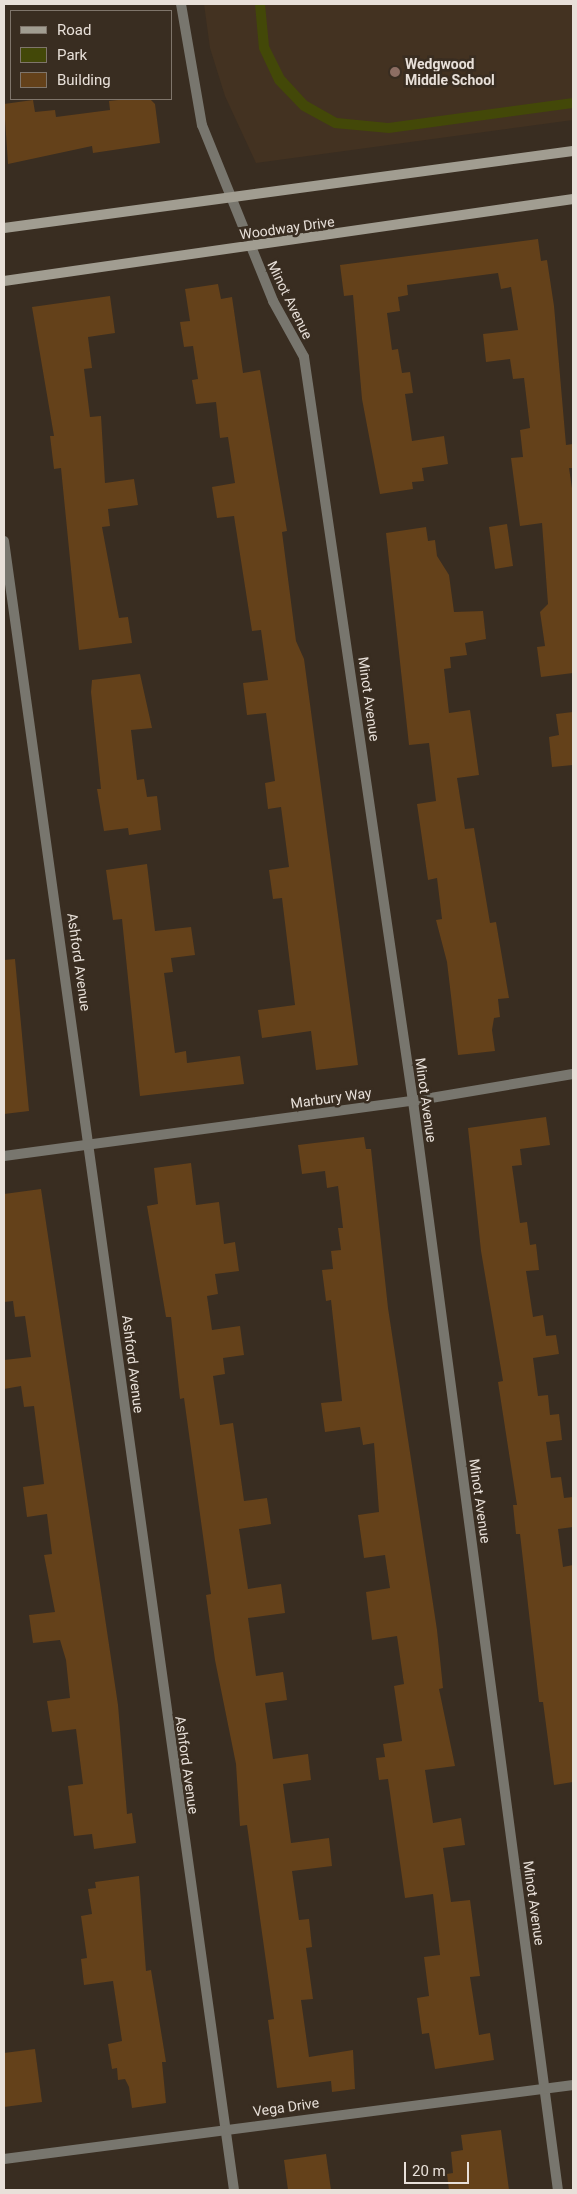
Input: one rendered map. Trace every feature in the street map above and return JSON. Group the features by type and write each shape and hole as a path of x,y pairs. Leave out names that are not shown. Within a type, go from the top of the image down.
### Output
{"street":[{"name":"Minot Avenue","path":"181,4 202,125 250,247 304,358 412,1101 558,2190"},
{"path":"4,228 573,151"},
{"name":"Woodway Drive","path":"4,281 573,199"},
{"name":"Ashford Avenue","path":"4,541 91,1144 157,1657 234,2190"},
{"name":"Marbury Way","path":"4,1156 412,1101 573,1074"},
{"name":"Vega Drive","path":"4,2159 573,2085"}],"shaded area":[{"name":"Wedgwood Middle School","path":"204,4 573,4 573,120 256,163 225,96 210,48"}],"green space":[{"path":"255,4 265,4 269,46 284,76 307,101 337,118 388,123 573,98 573,108 389,133 334,128 301,110 275,83 259,49"}],"building":[{"path":"33,100 35,112 55,110 56,117 110,110 109,101 151,100 155,104 160,143 93,153 92,146 8,164 4,104"},
{"path":"538,239 541,261 547,260 554,306 566,445 573,444 573,468 569,468 573,495 573,673 541,677 537,647 545,646 540,612 548,604 542,523 520,526 511,458 523,457 520,430 530,428 524,378 513,379 510,359 486,362 483,334 518,330 511,287 501,289 498,273 407,285 408,295 398,297 400,311 387,313 392,350 398,349 402,373 410,372 413,393 405,394 412,441 444,436 448,464 422,468 424,481 412,482 413,489 380,494 362,399 353,295 344,296 340,265"},
{"path":"218,284 221,299 232,297 243,373 260,370 287,531 282,532 296,641 304,659 358,1065 316,1070 311,1031 262,1038 258,1010 295,1005 282,898 273,899 269,870 289,867 281,807 268,809 265,783 275,781 266,713 247,715 243,683 268,680 261,630 252,631 234,516 217,518 212,487 235,483 228,437 220,438 216,402 196,404 192,380 198,379 193,346 184,347 180,322 190,321 185,289"},
{"path":"110,296 115,333 88,337 92,368 84,369 90,417 101,416 105,483 134,479 138,505 108,509 110,526 102,527 119,618 128,617 132,643 79,650 61,468 54,469 50,436 54,436 32,307"},
{"path":"507,524 513,566 495,569 489,527"},
{"path":"426,527 428,541 435,540 437,556 449,575 454,612 483,611 486,639 465,643 467,655 450,657 451,668 444,669 449,713 470,710 479,775 457,778 465,829 474,828 490,923 496,922 509,998 498,999 500,1017 494,1018 492,1030 495,1051 458,1055 447,962 436,920 442,919 437,878 428,880 417,804 436,801 429,743 409,745 386,533"},
{"path":"140,674 152,728 131,730 137,780 144,779 147,797 157,796 161,830 129,835 128,828 104,831 97,789 101,789 91,692 92,680"},
{"path":"573,712 573,765 552,767 549,737 559,735 556,714"},
{"path":"147,864 155,931 191,927 195,955 171,958 173,972 164,973 175,1053 186,1051 187,1063 240,1056 244,1084 140,1096 122,919 113,920 106,870"},
{"path":"15,959 29,1111 4,1114 4,960"},
{"path":"546,1117 550,1145 520,1149 522,1165 512,1166 520,1223 527,1222 530,1245 536,1244 539,1270 526,1271 533,1317 543,1315 546,1336 556,1335 559,1354 533,1358 538,1396 548,1395 550,1415 559,1414 562,1440 546,1442 551,1478 561,1477 564,1498 573,1497 573,1527 558,1529 563,1567 573,1565 573,1782 554,1785 543,1702 539,1702 520,1534 516,1534 513,1505 517,1505 498,1382 503,1381 481,1251 468,1128"},
{"path":"364,1137 366,1149 371,1149 388,1308 437,1630 443,1688 439,1689 455,1766 425,1770 433,1823 461,1818 465,1845 443,1848 451,1902 470,1900 480,1976 470,1977 479,2035 490,2033 494,2060 435,2069 429,2033 422,2034 417,1998 429,1996 424,1957 440,1955 433,1894 405,1898 388,1779 379,1780 376,1758 385,1757 383,1744 402,1741 394,1686 404,1684 397,1636 372,1640 366,1592 390,1588 385,1555 364,1558 358,1515 379,1512 374,1443 363,1445 360,1427 325,1432 321,1403 342,1401 331,1300 326,1301 322,1270 333,1269 331,1251 341,1250 338,1228 343,1228 338,1186 327,1188 325,1171 302,1174 298,1145"},
{"path":"191,1163 196,1205 219,1202 224,1244 235,1242 239,1271 215,1274 218,1294 207,1296 212,1330 240,1326 244,1355 223,1358 225,1374 213,1376 220,1425 233,1423 244,1501 267,1498 271,1524 239,1529 248,1589 281,1584 285,1613 248,1618 256,1676 283,1672 287,1700 265,1703 273,1759 308,1754 311,1780 283,1784 291,1843 329,1838 332,1866 292,1871 299,1920 309,1919 312,1947 306,1948 313,1999 301,2000 309,2057 353,2050 355,2089 332,2092 331,2081 277,2088 268,2020 274,2019 247,1825 240,1826 236,1764 215,1660 206,1595 211,1594 184,1398 180,1399 171,1317 166,1317 147,1206 158,1204 154,1168"},
{"path":"41,1189 118,1705 127,1814 132,1813 136,1843 94,1849 92,1834 74,1836 68,1786 83,1784 76,1729 52,1732 47,1701 70,1698 66,1660 60,1640 33,1643 29,1615 55,1612 44,1555 52,1554 47,1514 27,1517 23,1487 44,1484 34,1406 24,1407 21,1386 4,1389 4,1360 31,1357 25,1316 15,1317 13,1301 4,1302 4,1194"},
{"path":"139,1876 146,1971 151,1970 166,2062 162,2062 166,2103 132,2108 129,2087 125,2079 118,2080 117,2068 112,2069 108,2044 122,2041 113,1981 84,1985 81,1959 87,1958 81,1916 92,1914 88,1889 96,1888 95,1882"},
{"path":"35,2049 42,2102 4,2107 4,2053"},
{"path":"501,2130 509,2190 449,2190 447,2174 453,2173 451,2152 463,2150 461,2135"},
{"path":"326,2154 331,2190 288,2190 284,2160"}],"place":[{"name":"Wedgwood Middle School","path":"395,72"}]}
